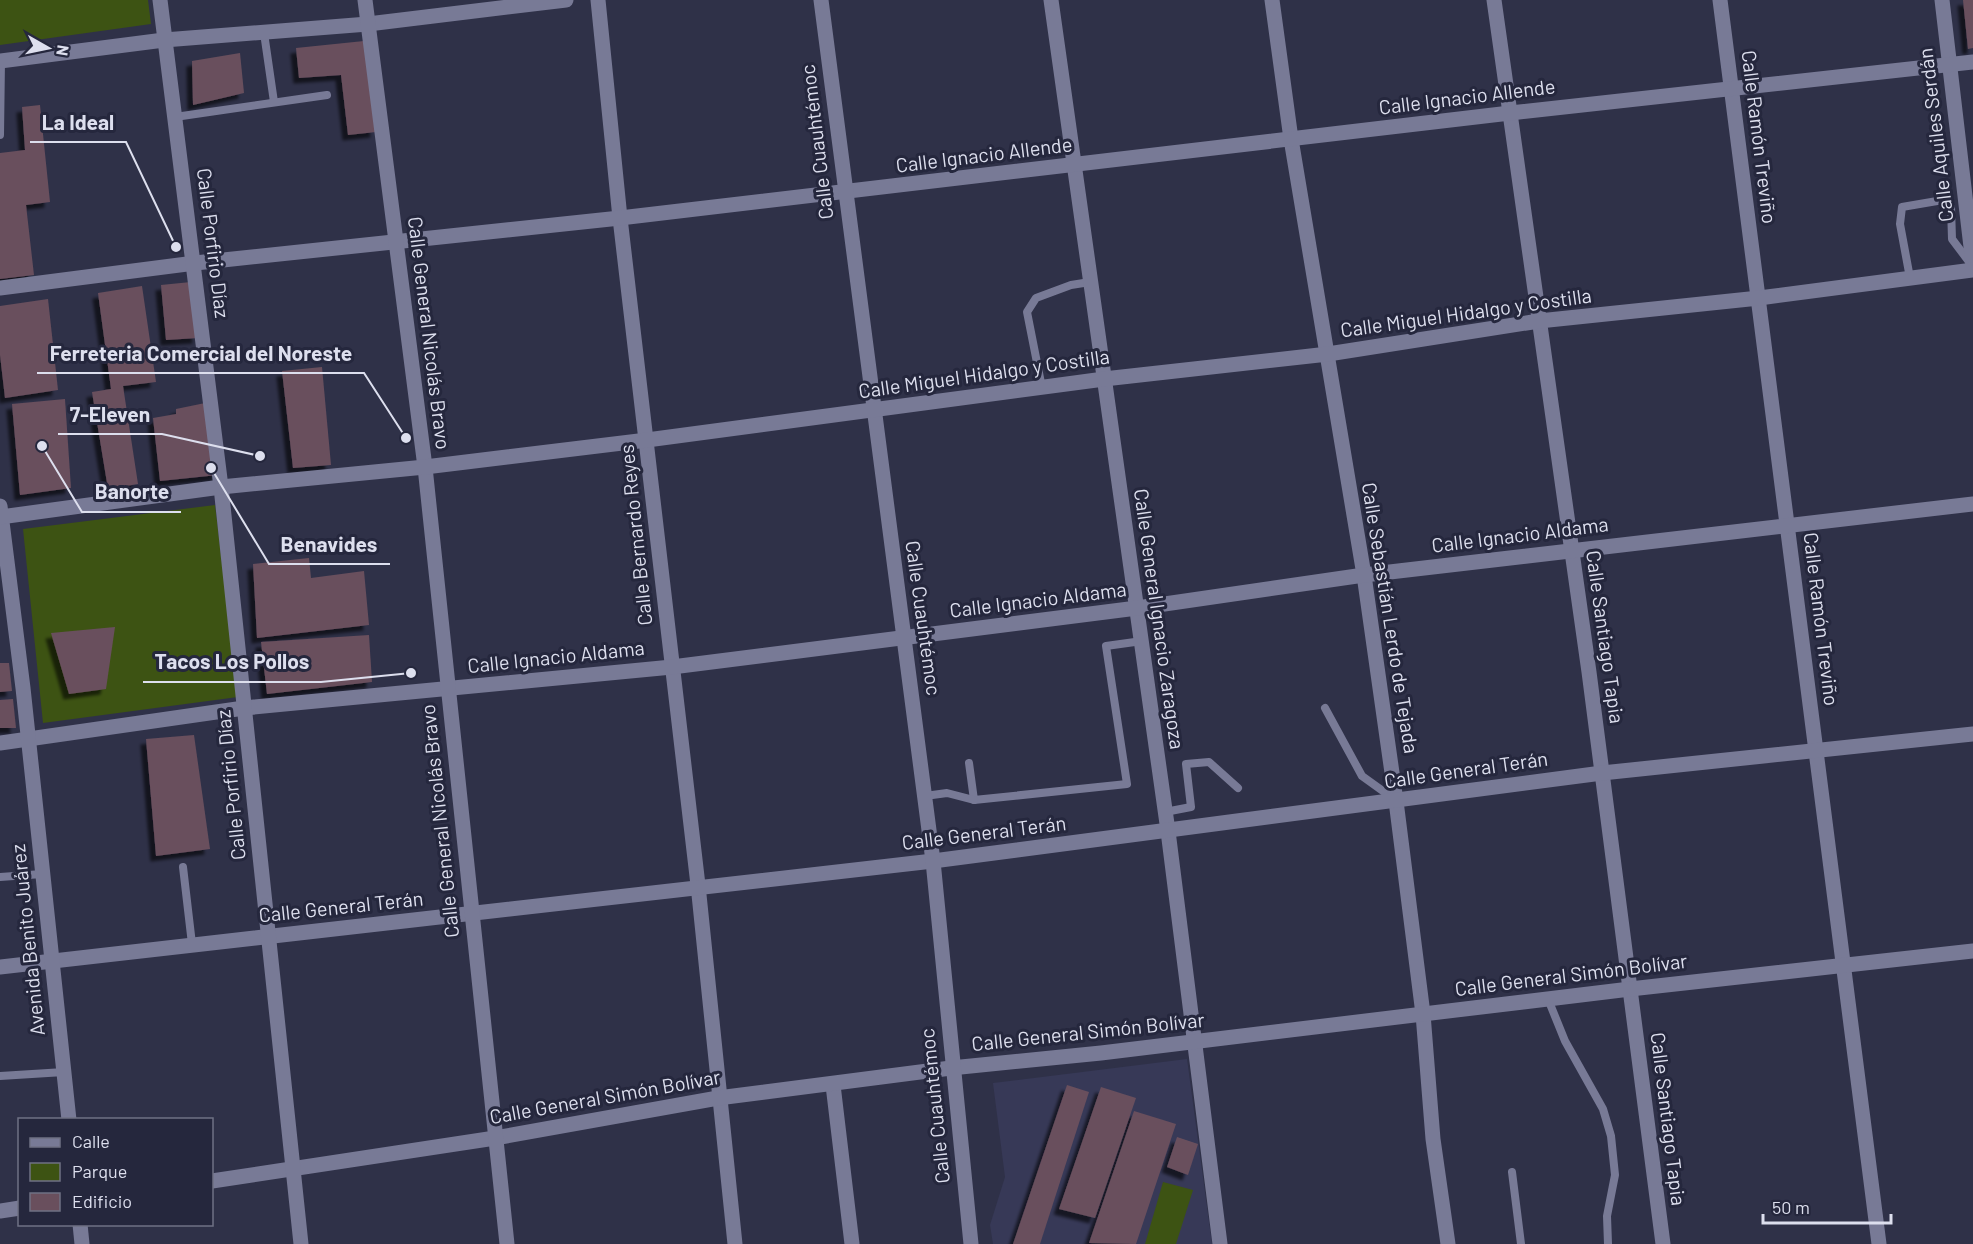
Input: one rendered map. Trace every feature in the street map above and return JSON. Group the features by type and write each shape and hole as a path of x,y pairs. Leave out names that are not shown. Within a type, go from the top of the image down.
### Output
{"street":[{"name":"Calle Porfirio Díaz","path":"160,0 195,263 221,487 301,1244"},
{"name":"Calle General Nicolás Bravo","path":"365,0 425,467 470,914 507,1244"},
{"path":"0,61 165,40 368,24 566,0"},
{"name":"Calle Bernardo Reyes","path":"598,0 620,218 698,885 718,1098 735,1244"},
{"name":"Calle Cuauhtémoc","path":"821,0 873,410 906,638 933,861 951,1068 971,1244"},
{"name":"Calle General Ignacio Zaragoza","path":"1051,0 1197,1041 1220,1244"},
{"name":"Calle Sebastián Lerdo de Tejada","path":"1272,0 1292,139 1364,575 1396,801 1423,1014 1433,1139 1448,1244"},
{"name":"Calle Santiago Tapia","path":"1494,0 1572,550 1663,1244"},
{"name":"Calle Ramón Treviño","path":"1720,0 1880,1244"},
{"name":"Calle Aquiles Serdán","path":"1942,0 1973,268"},
{"name":"Calle Ignacio Allende","path":"0,288 195,263 620,218 1510,113 1973,62"},
{"name":"Calle Miguel Hidalgo y Costilla","path":"0,513 221,487 425,467 647,440 1104,379 1328,354 1539,321 1759,298 1973,268"},
{"name":"Calle Ignacio Aldama","path":"0,743 244,708 672,667 1137,608 1364,575 1973,504"},
{"name":"Avenida Benito Juárez","path":"0,513 28,740 69,1118"},
{"name":"Calle General Terán","path":"0,967 470,914 698,885 933,861 1602,773 1816,753 1973,734"},
{"name":"Calle General Simón Bolívar","path":"213,1181 495,1138 718,1098 951,1068 1973,951"},
{"path":"833,1085 852,1244"},
{"path":"0,1210 18,1208"},
{"path":"80,1226 82,1244"}],"lane":[{"path":"264,33 274,102"},
{"path":"0,61 0,135"},
{"path":"175,117 327,95"},
{"path":"1910,278 1900,224 1902,207 1943,200 1951,207 1952,239 1967,256 1973,268"},
{"path":"1042,388 1027,312 1036,298 1071,285 1090,282"},
{"path":"925,796 947,793 974,800 1127,784 1106,646 1142,642"},
{"path":"1325,708 1362,776 1396,801"},
{"path":"1165,812 1191,807 1185,764 1209,762 1238,788"},
{"path":"969,763 974,800"},
{"path":"183,867 192,944"},
{"path":"0,878 42,874"},
{"path":"1548,999 1565,1041 1603,1109 1611,1136 1615,1175 1607,1216 1608,1244"},
{"path":"0,1076 64,1072"},
{"path":"1512,1172 1521,1244"}],"shaded area":[{"path":"1187,1059 1212,1244 993,1244 990,1225 1005,1177 993,1083"}],"green space":[{"path":"0,0 148,0 151,24 0,45"},
{"path":"215,505 238,697 43,723 23,529"},
{"path":"1163,1182 1193,1190 1176,1244 1145,1244"}],"building":[{"path":"1963,0 1973,0 1973,48 1968,49"},
{"path":"364,41 376,132 348,135 341,75 299,78 296,48"},
{"path":"240,53 244,93 193,105 192,61"},
{"path":"40,105 50,202 26,205 34,275 0,279 0,153 25,150 22,107"},
{"path":"191,282 198,338 166,340 161,285"},
{"path":"142,286 156,382 123,386 138,484 108,489 92,392 111,389 98,293"},
{"path":"48,299 58,390 5,398 0,355 0,306"},
{"path":"322,367 331,465 293,468 282,371"},
{"path":"65,399 71,488 20,495 12,404"},
{"path":"210,402 218,475 160,481 153,418 176,414 176,409"},
{"path":"309,558 311,578 364,571 369,625 257,638 253,564"},
{"path":"115,627 106,689 69,694 51,633"},
{"path":"369,635 372,682 267,694 261,642"},
{"path":"0,663 9,663 12,691 0,692"},
{"path":"13,699 16,728 0,728 0,700"},
{"path":"194,735 210,849 156,856 146,739"},
{"path":"1067,1085 1089,1092 1040,1244 1013,1244"},
{"path":"1101,1087 1136,1098 1095,1218 1059,1209"},
{"path":"1134,1111 1176,1124 1136,1244 1089,1243"},
{"path":"1177,1137 1198,1144 1188,1175 1167,1167"}],"place":[{"name":"La Ideal","path":"176,247"},
{"name":"Ferreteria Comercial del Noreste","path":"406,438"},
{"name":"Banorte","path":"42,446"},
{"name":"7-Eleven","path":"260,456"},
{"name":"Benavides","path":"211,468"},
{"name":"Tacos Los Pollos","path":"411,673"}]}
